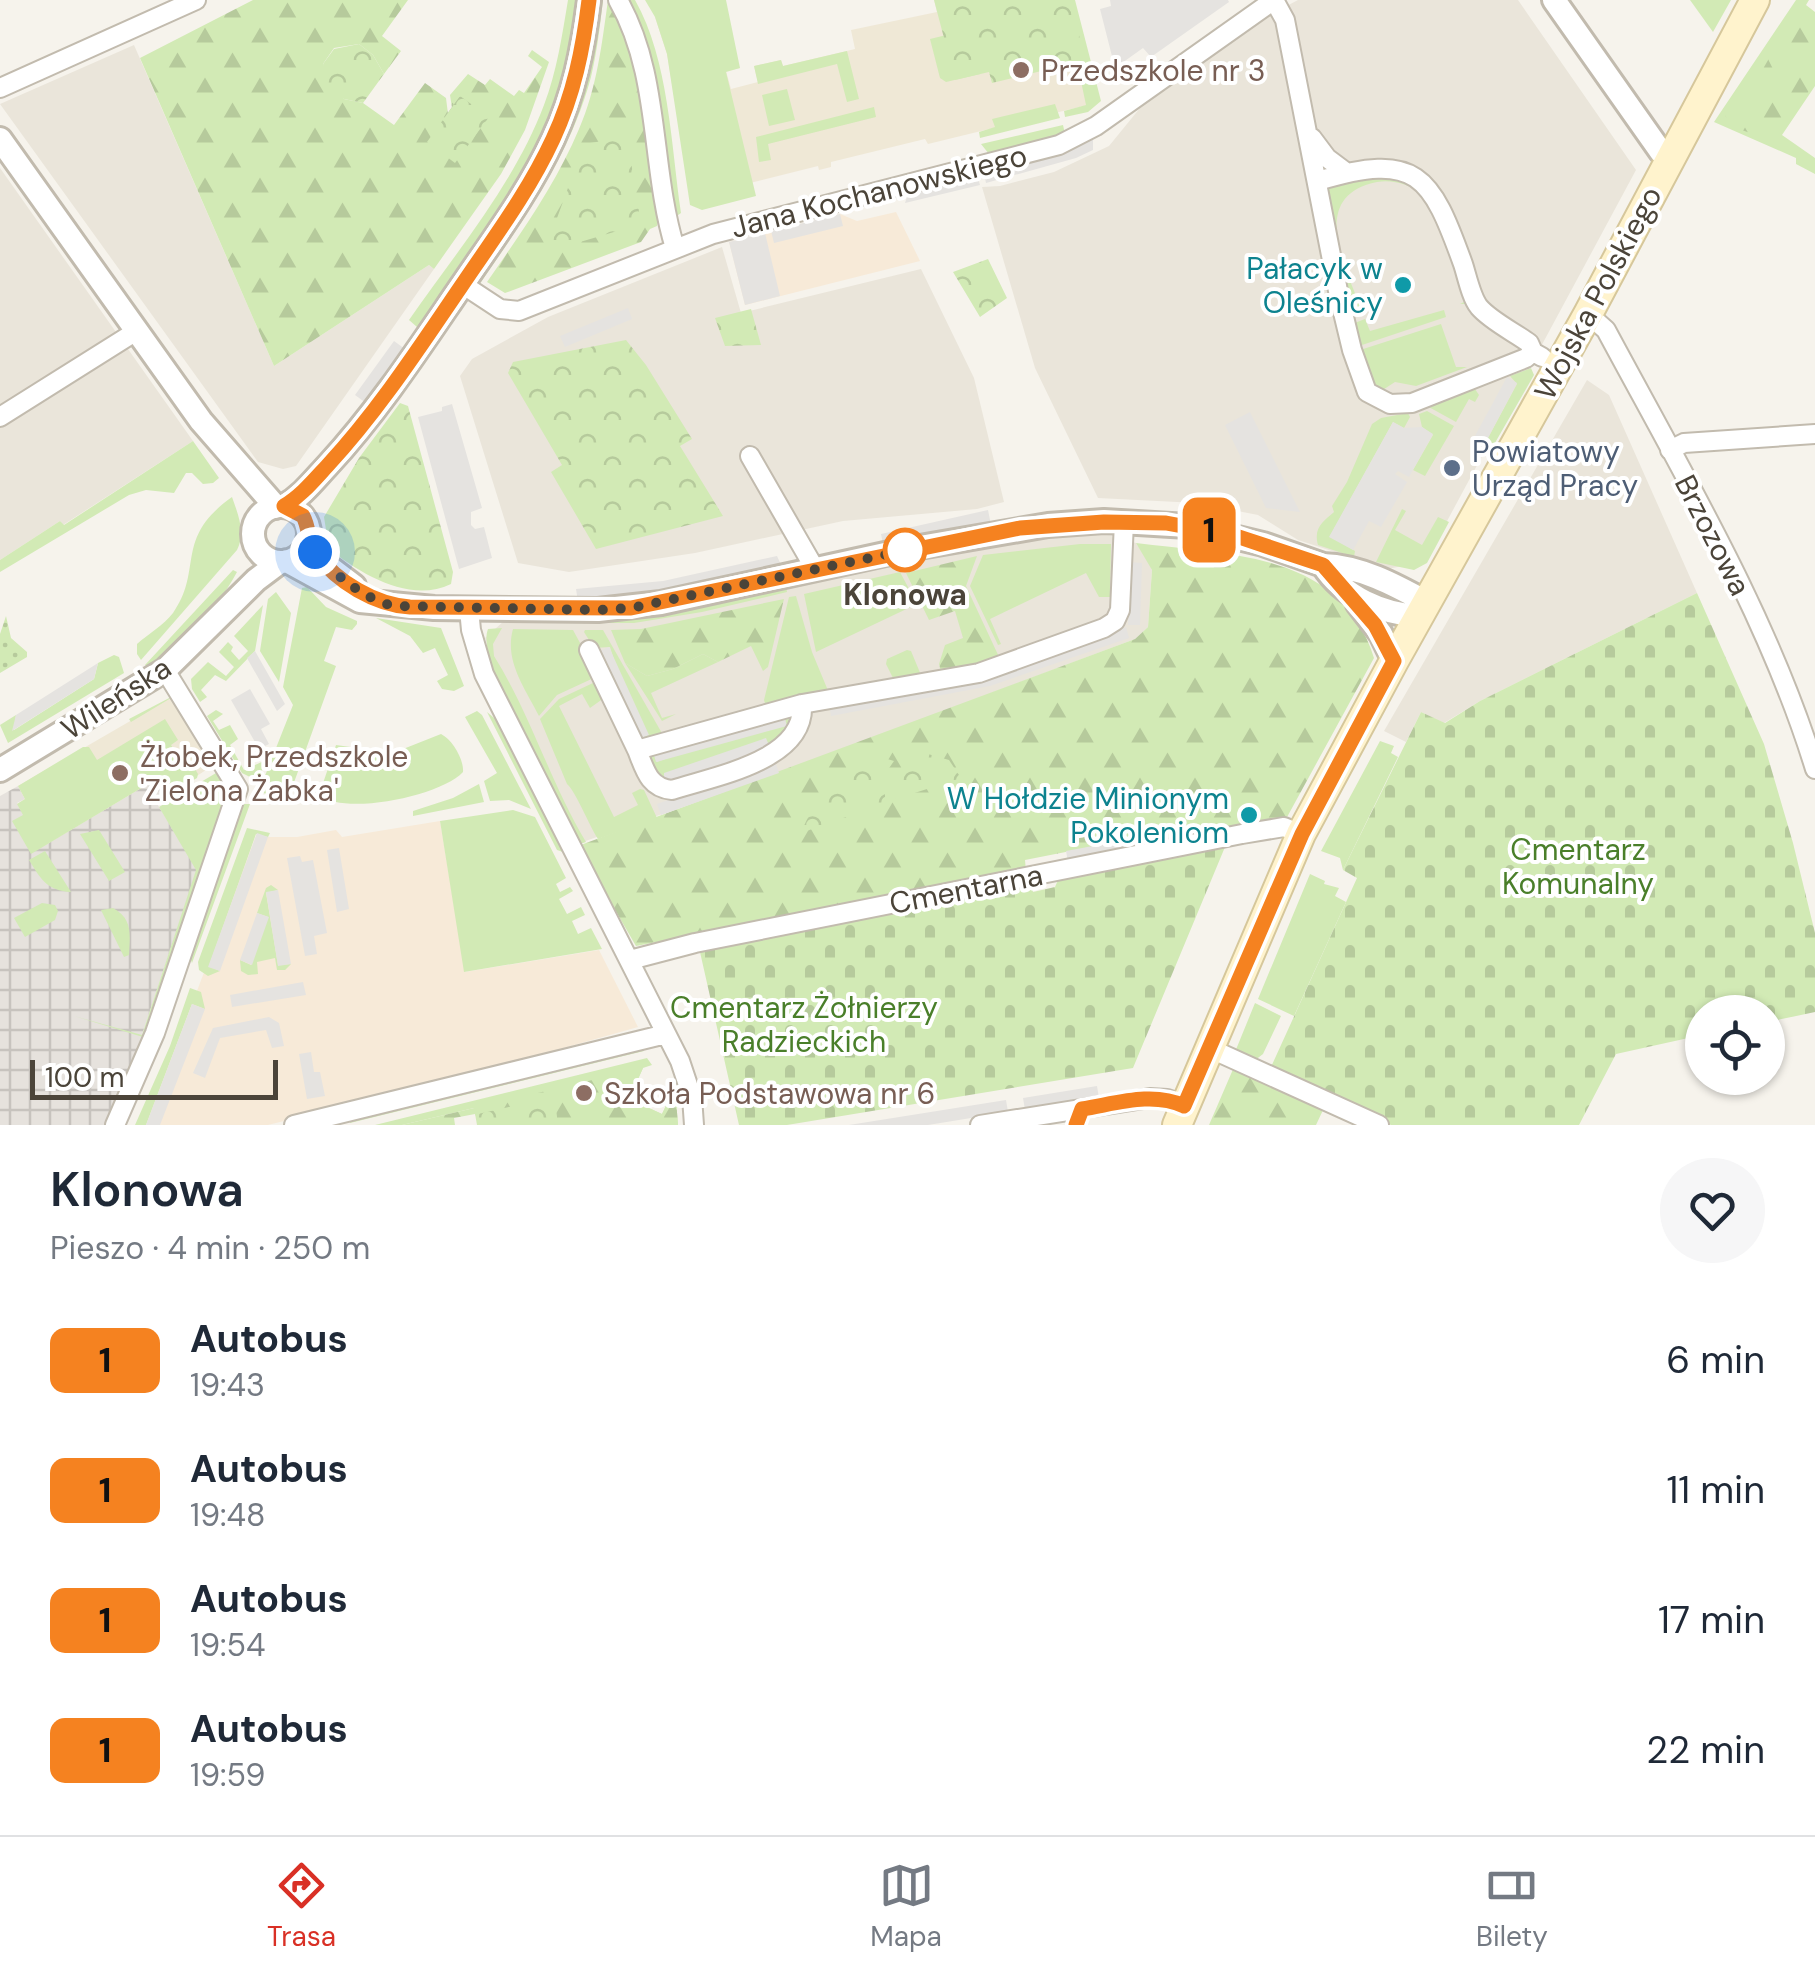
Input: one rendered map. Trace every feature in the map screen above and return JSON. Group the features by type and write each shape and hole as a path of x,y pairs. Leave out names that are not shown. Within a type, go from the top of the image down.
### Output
{"main road":[{"name":"Wojska Polskiego","path":"1180,1115 1302,834 1588,314 1755,0"}],"street":[{"path":"0,88 196,0"},
{"path":"256,535 263,513 296,499 349,442 504,226 553,140 572,95 590,0"},
{"path":"618,0 639,47 648,85 665,214 675,248"},
{"name":"Jana Kochanowskiego","path":"462,284 500,309 518,312 675,248 766,218 1059,145 1096,126 1274,0 1285,20 1348,336 1367,392 1390,404 1404,405 1533,352"},
{"path":"1554,0 1661,152 1671,158"},
{"path":"1309,134 1316,146 1346,173"},
{"path":"0,139 200,421 252,511 256,535 266,557 284,561 360,601 469,609 631,608 1020,528 1124,522 1166,523 1236,536 1388,582 1423,609"},
{"path":"1318,181 1346,173 1404,172 1415,177 1443,207 1478,306 1530,343 1533,352 1558,367"},
{"name":"Brzozowa","path":"1588,314 1606,330 1789,689 1815,770"},
{"path":"0,417 134,332"},
{"path":"200,421 280,506 298,511 325,564 382,603"},
{"path":"1670,450 1684,443 1815,434"},
{"path":"284,561 301,554 349,442"},
{"path":"750,456 815,569"},
{"path":"637,750 802,704 980,673 1110,625 1120,610 1124,522"},
{"name":"Wileńska","path":"222,614 256,535"},
{"name":"Wileńska","path":"0,770 165,670 268,569 284,561"},
{"path":"1323,565 1381,634 1394,661"},
{"path":"1346,590 1382,611 1423,609"},
{"path":"469,609 484,674 688,1079 694,1125"},
{"path":"589,650 650,781 660,789 672,790 773,756 796,731 802,718 802,704"},
{"path":"115,1125 155,1033 238,789 165,670"},
{"name":"Cmentarna","path":"630,960 1284,827 1302,834"},
{"path":"294,1125 666,1034"},
{"path":"1209,1048 1379,1125"},
{"path":"980,1125 1079,1117 1150,1098 1168,1099 1180,1115"}],"shaded area":[{"path":"934,0 1069,0 1096,103 928,144 925,139 831,162 831,167 819,170 818,166 691,198 667,54 655,17 740,68 726,71 731,89 758,82 754,66 781,60 783,66 855,49 851,30 937,12"},
{"path":"1110,0 1229,2 1151,57 1143,48 1115,68 1100,9 1111,6"},
{"path":"1298,0 1518,0 1636,170 1425,562 1387,569 1298,540 1258,515 1197,503 1098,498 1035,368 982,187 1054,172 1109,146 1149,97 1256,22"},
{"path":"134,45 274,366 429,265 434,269 296,466 283,469 258,462 0,104"},
{"path":"1093,136 1093,150 1076,158 986,183 984,173 1051,156"},
{"path":"0,168 193,441 63,525 60,521 0,560"},
{"path":"977,175 980,185 905,203 909,191"},
{"path":"896,212 920,261 745,305 729,242 840,214 857,221"},
{"path":"840,214 843,226 774,243 771,231"},
{"path":"765,233 780,296 745,305 729,242"},
{"path":"722,247 741,313 921,269 974,378 1004,502 977,509 843,521 695,553 569,572 518,563 460,376 472,359 548,317"},
{"path":"628,308 632,319 565,347 560,336"},
{"path":"394,341 405,349 366,403 355,395"},
{"path":"1507,377 1517,383 1481,451 1470,445"},
{"path":"1587,380 1609,395 1697,593 1480,701 1444,723 1421,712 1406,742 1384,731"},
{"path":"452,404 482,508 471,512 471,525 475,529 484,527 492,558 459,569 418,417"},
{"path":"1250,412 1300,512 1266,508 1225,425"},
{"path":"1393,422 1404,428 1422,427 1433,434 1409,477 1398,471 1395,474 1407,482 1381,527 1369,521 1353,550 1329,537"},
{"path":"988,510 991,525 884,549 881,534"},
{"path":"1101,533 1136,543 1152,570 1148,627 1135,639 779,773 577,844 485,638 504,621 579,618 784,585 1031,535"},
{"path":"777,556 782,567 685,590 578,602 576,589 663,581"},
{"path":"1130,562 1142,563 1140,625 1128,625"},
{"path":"1126,627 1129,638 990,686 831,716 829,704 981,678"},
{"path":"609,647 649,735 639,739 598,652"},
{"path":"255,651 285,704 277,711 247,658"},
{"path":"98,663 94,679 12,731 16,715"},
{"path":"250,689 270,724 261,729 269,744 259,749 231,700"},
{"name":"Żłobek, Przedszkole 'Zielona Żabka'","path":"170,698 212,766 168,795 158,778 42,847 17,804 25,799 18,786"},
{"path":"784,715 787,726 656,762 653,752"},
{"path":"766,738 770,748 664,783 664,773"},
{"path":"775,761 779,773 661,815 657,804"},
{"path":"158,778 168,795 156,802 197,869 142,1035 146,1038 105,1125 0,1125 0,796 18,786 25,799 17,803 42,847"},
{"path":"440,821 465,972 599,950 638,1027 268,1125 146,1125 257,833 297,837 336,830 342,837"},
{"path":"257,833 268,837 220,971 208,967"},
{"path":"1157,834 1159,844 1068,862 1066,851"},
{"path":"339,848 349,909 337,912 327,850"},
{"path":"300,856 302,862 313,860 327,933 314,936 317,954 305,956 287,858"},
{"path":"278,890 291,964 278,966 266,892"},
{"path":"257,913 269,917 252,965 240,960"},
{"path":"303,982 306,995 232,1007 230,995"},
{"path":"192,1004 205,1009 160,1125 146,1125"},
{"path":"269,1017 279,1023 284,1046 272,1048 266,1030 220,1038 205,1078 193,1073 213,1028"},
{"path":"311,1052 314,1072 320,1072 325,1096 307,1099 299,1054"},
{"path":"1097,1086 1099,1098 1025,1110 1023,1098"},
{"path":"1006,1100 1008,1112 928,1125 849,1125"}],"green space":[{"path":"253,0 408,0 382,36 401,51 384,74 373,55 359,44 334,48 323,64 344,99 363,103 394,125 425,83 446,98 448,113 452,107 450,95 468,74 485,85 490,79 514,96 519,90 524,93 542,67 528,56 532,50 549,62 525,130 501,174 434,269 429,265 274,366 140,58"},
{"path":"568,0 580,0 573,45 559,105 541,145 496,219 431,314 417,327 409,320 483,216 532,134 559,53"},
{"path":"598,0 603,0 593,68 572,132 530,209 481,282 482,273 524,210"},
{"path":"608,0 613,0 635,52 660,215 657,226 641,242 505,293 487,282 549,189 579,129 595,82"},
{"path":"623,0 635,0 662,76 681,213 671,220"},
{"path":"645,0 726,0 740,68 726,72 756,196 702,210 690,205 667,54"},
{"name":"Przedszkole nr 3","path":"934,0 1069,0 1086,60 992,83 989,72 955,80"},
{"path":"1064,0 1075,0 1101,101 1088,112 1065,117 1064,111 1086,105"},
{"path":"1690,0 1731,0 1713,32"},
{"path":"1796,0 1809,0 1806,5 1815,12 1815,86 1782,135 1815,158 1815,174 1796,164 1796,158 1714,122"},
{"path":"1805,8 1815,15 1815,82 1775,142 1728,125 1725,113 1738,95 1753,103 1764,89 1751,74 1757,62 1768,59 1773,69 1785,70 1788,56 1777,41 1795,9"},
{"path":"963,31 980,74 946,82 940,78 930,39"},
{"path":"359,44 373,55 384,74 363,103 344,99 328,87 323,64 334,49"},
{"path":"847,51 859,99 847,102 837,64 758,84 754,66 781,60 783,66"},
{"path":"787,89 795,120 769,126 762,95"},
{"path":"460,96 489,117 455,163 427,142"},
{"path":"1055,104 1060,118 980,138 979,132 995,127 992,119"},
{"path":"874,107 876,117 768,144 771,160 759,162 756,137"},
{"path":"1063,125 1065,134 1039,144 989,154 981,144"},
{"path":"627,137 641,224 553,250 549,240 584,144"},
{"path":"1387,177 1416,190 1394,182 1377,182 1355,190 1343,202 1337,218 1341,256 1362,311 1350,315 1323,197 1327,185"},
{"path":"1421,194 1433,209 1450,246 1467,304 1460,304 1464,302 1441,230"},
{"path":"988,259 1007,298 980,317 953,272"},
{"path":"751,309 761,345 725,346 715,318"},
{"path":"1444,310 1446,317 1356,347 1352,324 1365,319 1370,331"},
{"path":"1441,324 1456,367 1467,367 1416,386 1395,382 1378,393 1370,385 1357,351"},
{"path":"626,340 692,439 680,446 723,516 596,549 551,472 562,465 508,373 513,362"},
{"path":"1531,368 1534,375 1488,455 1481,451 1517,384 1510,376"},
{"path":"1475,389 1479,395 1475,402 1469,399 1456,422 1427,406"},
{"path":"400,403 408,406 453,572 451,584 435,589 387,583 329,549 324,517 359,458"},
{"path":"1427,411 1454,426 1425,476 1413,470 1433,435 1422,427 1419,414"},
{"path":"1408,413 1404,428 1393,422 1330,536 1355,551 1354,557 1318,545 1318,529 1334,512 1332,506 1372,424 1381,418"},
{"path":"193,441 219,478 213,483 203,484 192,473 186,473 174,493 146,490 129,495 0,572 0,560 60,521 64,525"},
{"path":"232,497 241,530 237,550 141,660 137,644 173,613 182,597 202,527"},
{"path":"1402,509 1406,511 1395,530 1422,545 1438,517 1449,522 1427,563 1414,570 1376,562"},
{"path":"1136,543 1243,556 1277,565 1309,578 1336,597 1358,623 1374,658 1286,819 1159,844 1157,834 1025,860 1026,871 636,946 578,846 1135,639 1148,627 1152,570"},
{"path":"1111,544 1110,597 1099,597 1086,573 990,619 1001,644 998,645 970,586 983,555"},
{"path":"977,556 966,586 1000,659 977,668 941,672 939,664 945,645 963,638 955,611 929,620 906,573"},
{"path":"233,570 237,572 228,587 198,625 150,669 145,665"},
{"path":"900,572 917,604 816,652 804,594"},
{"path":"786,585 787,592 634,623 520,623 520,618"},
{"path":"307,587 326,607 357,624 352,630 336,627 324,661 336,666 292,788 281,796 272,796 259,791 293,705 283,687 302,588"},
{"path":"276,592 291,613 279,682 260,651 268,599"},
{"name":"Cmentarz Komunalny","path":"1697,593 1764,744 1793,843 1815,933 1815,1012 1785,1018 1785,995 1685,995 1685,1039 1616,1054 1579,1125 1391,1125 1271,1067 1357,878 1343,870 1421,712 1445,723 1480,701"},
{"path":"796,596 829,693 766,707 764,700 789,597"},
{"path":"784,599 768,667 763,671 751,646 718,662 703,654 647,676 625,663 611,630 641,629"},
{"path":"263,605 255,651 226,681 215,675 201,690 207,697 200,702 191,679 208,662 226,676 234,667 219,652 228,642 239,660 248,651 234,636"},
{"path":"6,616 11,638 27,652 27,657 0,673 0,634"},
{"path":"376,618 441,628 464,686 454,691 442,689 437,681 448,675 435,648 423,653 410,636"},
{"path":"502,628 493,644 494,656 586,842 577,845 505,703 487,647 488,629"},
{"path":"513,629 573,630 598,676 557,695 539,716 514,663"},
{"path":"585,630 603,630 663,735 646,741 639,739 610,647 594,648"},
{"path":"911,651 921,675 894,680 887,659"},
{"path":"703,654 718,662 651,693 662,718 676,714 662,721 625,663 647,676"},
{"path":"114,655 119,657 124,673 8,743 0,725 16,715 14,730 94,679 98,663"},
{"path":"593,683 604,698 590,708 582,694 559,706 614,817 638,805 632,793 640,789 657,818 598,839 567,784 540,719 559,699"},
{"path":"173,696 227,788 227,798 146,1038 74,1016 142,1035 196,870 159,807 216,773 171,698 131,722 129,719"},
{"path":"216,710 223,714 213,721 219,730 230,725 238,739 230,745 244,770 266,760 258,781 242,773 207,716"},
{"path":"477,711 531,809 509,800 490,801 484,781 497,773 465,717"},
{"path":"487,712 499,722 563,852 557,850"},
{"path":"789,715 792,725 770,748 664,783 648,758 653,752 657,762"},
{"name":"Żłobek, Przedszkole 'Zielona Żabka'","path":"165,719 178,740 171,745 180,759 187,755 197,778 168,795 158,778 31,854 12,821 23,815 17,804 25,799 18,786 83,747 89,747 97,760"},
{"path":"441,734 462,762 463,772 452,781 415,795 370,803 349,804 319,795 336,745 393,753"},
{"path":"1380,741 1394,746 1391,753 1398,757 1343,870 1340,858 1321,851"},
{"path":"928,754 949,760 961,778 896,799 901,770"},
{"path":"884,758 894,761 885,774 885,803 801,833 815,806 833,784 856,768"},
{"path":"479,784 484,802 413,816 413,811 453,798"},
{"path":"242,804 250,804 192,963 189,955"},
{"path":"513,810 535,817 566,878 556,884 560,892 570,887 573,891 559,899 567,914 581,907 585,915 572,921 578,934 591,928 602,949 464,972 440,821"},
{"path":"247,828 270,833 268,837 256,834 209,966 220,971 208,976 199,970 198,962"},
{"path":"99,830 125,872 109,881 80,834"},
{"name":"Cmentarz Żołnierzy Radzieckich","path":"1225,847 1133,1068 787,1125 739,1125 700,952 1031,885 1033,892 1055,887 1058,880"},
{"path":"45,851 71,892 50,886 33,867 29,860"},
{"path":"1310,874 1339,888 1335,896 1346,902 1294,1016 1258,999"},
{"path":"271,885 278,890 266,893 278,965 291,964 285,970 277,970 275,958 257,962 258,974 248,975 241,971 240,960 251,965 268,917 257,913 266,888"},
{"path":"42,903 55,905 55,920 25,937 14,918"},
{"path":"113,908 129,928 129,955 124,957 101,910"},
{"path":"190,988 201,992 205,1009 192,1004 146,1125 135,1125 170,1046"},
{"path":"1255,1003 1281,1016 1263,1054 1254,1061 1235,1052"},
{"path":"644,1048 350,1123 349,1119"},
{"name":"Szkoła Podstawowa nr 6","path":"647,1058 652,1065 643,1068 629,1099 662,1114 675,1087 678,1125 477,1125 474,1108 402,1125 375,1125"},
{"path":"1234,1067 1324,1108 1316,1125 1209,1125"},
{"name":"Szkoła Podstawowa nr 6","path":"643,1068 629,1099 662,1114 675,1087 678,1125 558,1125 554,1097 478,1115 480,1125 475,1114 454,1118 455,1125 402,1125"},
{"path":"554,1097 558,1125 480,1125 478,1114"}],"bus line":[{"name":"1","path":"589,0 572,95 525,193 349,442 296,499 284,506 303,516 315,552 344,580 382,603 410,607 631,608 995,532 1104,522 1166,523 1236,536 1323,565 1375,625 1394,661 1302,834 1184,1106 1168,1099 1150,1098 1082,1109 1076,1125"}],"place":[{"name":"Przedszkole nr 3","path":"1021,70"},
{"name":"Pałacyk w Oleśnicy","path":"1403,285"},
{"name":"Powiatowy Urząd Pracy","path":"1452,468"},
{"name":"Klonowa","path":"905,550"},
{"name":"Żłobek, Przedszkole 'Zielona Żabka'","path":"120,773"},
{"name":"W Hołdzie Minionym Pokoleniom","path":"1249,815"},
{"name":"Szkoła Podstawowa nr 6","path":"584,1093"}],"route":[{"path":"315,552 344,580 393,606 598,610 718,592 905,550"}]}
